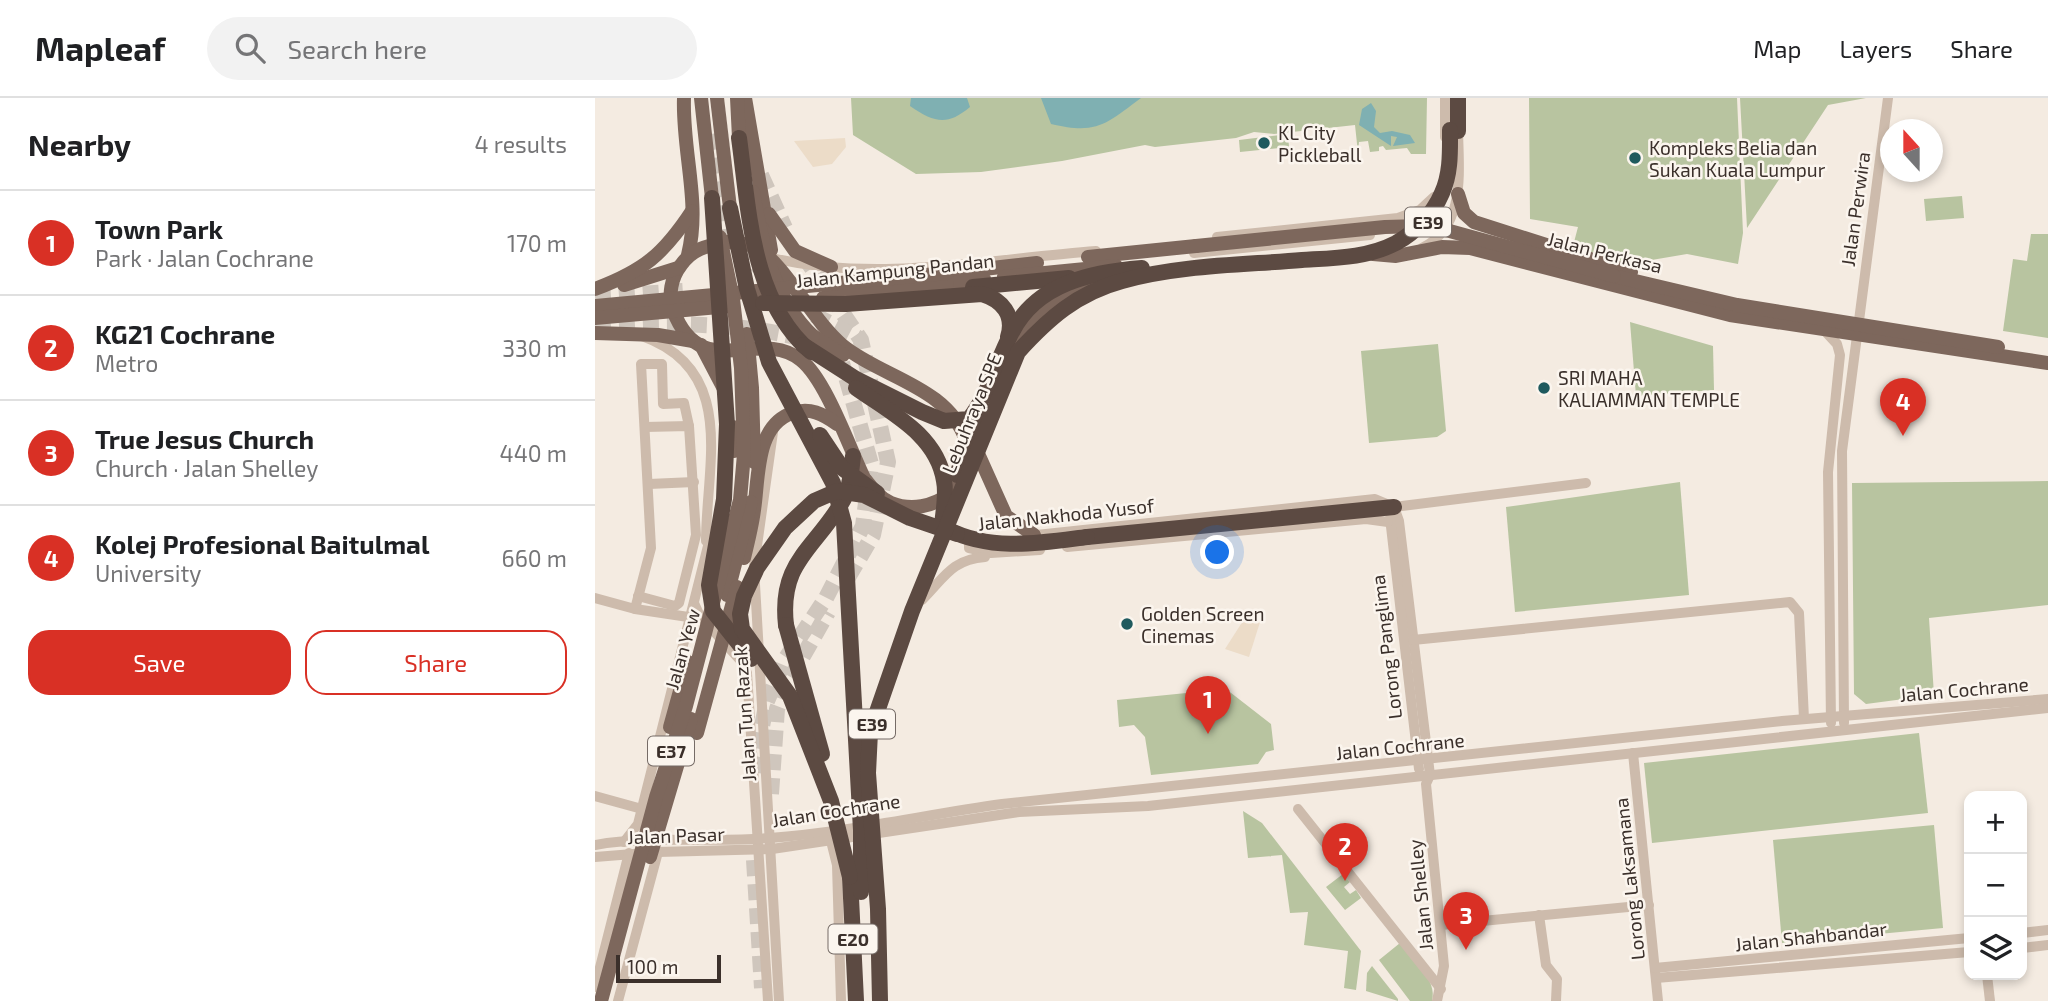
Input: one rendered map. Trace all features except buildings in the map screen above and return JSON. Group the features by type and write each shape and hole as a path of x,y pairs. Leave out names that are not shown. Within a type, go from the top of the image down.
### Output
{"highway":[{"name":"Lebuhraya SPE","path":"888,1001 886,908 875,772 878,734 940,553 1023,357 1052,327 1082,306 1121,289 1142,283 1338,259 1396,242 1413,232 1433,210 1449,171 1450,98"},
{"name":"Lebuhraya SPE","path":"880,1001 878,909 868,774 870,732 917,605 1018,352 1045,322 1076,299 1141,276 1362,259 1392,249 1411,238 1434,215 1446,196 1457,164 1458,98"},
{"path":"739,138 737,170 744,220 766,298 785,323 856,379 944,421 968,419 982,402 1012,330 1032,305 1057,287 1081,276 1113,270 1338,259"},
{"path":"739,138 752,228 766,298"},
{"path":"712,198 727,436 724,499 709,573 710,600 718,619 765,674 799,722"},
{"path":"730,208 741,297 842,468 868,488 957,534"},
{"path":"741,297 744,220"},
{"path":"845,296 1338,259"},
{"path":"766,298 846,304 982,294 996,298 1008,312 1011,327 943,515 917,605"},
{"path":"759,331 778,381 833,483 844,523 861,830"},
{"path":"808,341 921,434 938,461 945,483 940,553"},
{"path":"831,802 784,606 787,585 802,553 841,504 850,483 853,456"},
{"path":"861,830 869,750 876,717 917,605 940,553 967,474"},
{"path":"831,802 790,696 756,652 740,623 748,587 763,558 785,528 814,501 837,491 850,492 957,534 1007,545 1389,516"},
{"name":"E20","path":"831,802 850,877 856,1001"},
{"name":"E20","path":"861,830 860,909 865,1001"}],"main road":[{"path":"684,98 685,145 694,205 688,255"},
{"name":"E37","path":"701,98 712,198 741,297"},
{"path":"717,98 730,208"},
{"path":"595,333 627,333 698,343 726,353 768,349 790,354 813,372 853,456 875,492 890,502 909,507 931,504 949,496 967,474 969,454 966,441 951,412 930,395 902,381 808,341 771,272 747,158 739,138 737,98"},
{"path":"745,98 772,258"},
{"path":"1458,194 1464,214 1474,222 1629,271 1660,286"},
{"path":"694,205 709,228 721,232 744,231 754,223 762,199"},
{"path":"762,199 783,239 795,251 831,267"},
{"path":"595,289 630,275 650,263 674,238 694,205"},
{"path":"1470,248 1455,234 1459,223 1474,222"},
{"name":"Jalan Perkasa","path":"1152,250 1385,227 1421,226 1446,230 1614,276 1737,305 1856,330 2048,363"},
{"path":"656,797 662,752 719,555 734,451 733,422 721,381 698,343 682,329 671,306 673,279 678,268 688,255 707,246 727,242 751,245 772,258 820,325 844,346 902,381"},
{"name":"Jalan Perkasa","path":"1416,251 1470,248 1717,312 1825,331 1856,330 2048,355"},
{"name":"Jalan Kampung Pandan","path":"595,318 766,298 845,296 1119,252 1152,250"},
{"name":"Jalan Kampung Pandan","path":"967,474 1025,331 1054,301 1076,290 1129,277 1353,254 1396,256 1416,251"},
{"name":"Jalan Kampung Pandan","path":"595,306 1092,266 1198,270"},
{"path":"595,289 621,286 678,268"},
{"path":"621,286 628,292 632,305 627,333"},
{"name":"Jalan Yew","path":"601,1001 656,797 686,706 739,512 743,416 741,297"},
{"name":"Jalan Yew","path":"609,1001 634,902 662,822 751,502 752,388 741,297"},
{"path":"662,822 693,744 744,558 761,454 774,426 784,416 799,411 824,414 839,425"},
{"path":"976,449 1006,516 1034,534"}],"street":[{"name":"Jalan Kampung Pandan","path":"1119,252 1231,251 1390,231 1409,225 1427,211 1440,192 1444,177 1445,98"},
{"name":"Jalan Kampung Pandan","path":"1416,251 1442,234 1454,212 1458,194 1458,98"},
{"name":"Jalan Perwira","path":"1844,729 1840,478 1856,330 1888,98"},
{"name":"Jalan Kampung Pandan","path":"772,258 804,266 896,269 1119,252 1398,218 1426,206 1440,189 1444,177"},
{"path":"1825,331 1837,344 1840,355 1828,472 1831,730"},
{"path":"627,333 650,339 686,365 702,385 711,422 706,554"},
{"path":"635,609 638,596 651,548 641,364 663,364 663,404 684,403 689,426 696,536 679,603 675,606 638,596"},
{"path":"624,842 638,824 716,515 721,477 721,381"},
{"path":"711,422 721,409"},
{"path":"645,428 689,426"},
{"name":"Jalan Tun Razak","path":"774,426 754,567 779,1001"},
{"path":"649,484 694,482"},
{"name":"Jalan Nakhoda Yusof","path":"1389,516 1375,499 1034,534 969,543 969,548 974,551 1009,554 1389,516 1586,483"},
{"name":"Lorong Panglima","path":"1389,516 1399,521 1423,761"},
{"name":"Lorong Panglima","path":"1389,516 1426,778"},
{"path":"1069,530 1061,537 1063,544 1070,547"},
{"path":"917,605 948,571 970,558 1009,554"},
{"path":"595,598 635,609 705,620"},
{"path":"1413,640 1782,602 1795,605 1799,613 1804,719"},
{"name":"Jalan Tun Razak","path":"694,603 746,668 768,1001"},
{"name":"Jalan Cochrane","path":"771,844 887,824 917,816 1002,804 1804,719 2048,699"},
{"name":"Jalan Cochrane","path":"758,844 831,841 1019,812 1148,806 1426,778 1831,730 2048,708"},
{"name":"Lorong Laksamana","path":"1633,753 1658,1001"},
{"name":"Jalan Shelley","path":"1426,778 1444,966 1437,1001"},
{"path":"595,796 642,809"},
{"path":"1298,809 1441,989"},
{"path":"831,841 837,865 841,1001"},
{"name":"Jalan Pasar","path":"595,845 624,842 758,844"},
{"name":"Jalan Pasar","path":"595,857 758,844"},
{"path":"618,1001 658,852"},
{"path":"595,987 629,853"},
{"path":"1626,907 1643,890 1647,881"},
{"path":"617,905 630,903 639,905 641,909"},
{"path":"1441,925 1649,905"},
{"path":"1539,915 1546,965 1557,979 1556,1001"},
{"path":"2027,932 2048,930"},
{"name":"Jalan Shahbandar","path":"1656,973 1964,939"},
{"path":"2027,947 2048,945"},
{"name":"Jalan Shahbandar","path":"1656,973 1964,952"},
{"path":"599,963 621,968 625,972"},
{"path":"1988,980 1990,1001"}],"green space":[{"path":"851,98 1427,98 1426,154 1411,154 1407,148 1386,150 1383,146 1379,147 1379,151 1370,152 1368,141 1359,142 1358,153 1355,125 1274,134 1254,132 1236,138 1155,147 1145,145 1062,161 981,172 916,174 853,135"},
{"name":"Kompleks Belia dan Sukan Kuala Lumpur","path":"1529,98 1737,98 1743,233 1738,264 1687,254 1628,264 1573,246 1578,227 1530,219"},
{"path":"1740,98 1866,98 1828,105 1747,228"},
{"name":"KL City Pickleball","path":"1288,134 1289,147 1240,152 1239,140"},
{"path":"1962,196 1964,218 1926,221 1924,199"},
{"path":"2031,234 2048,234 2048,338 2003,331 2013,259 2027,261"},
{"path":"1630,322 1713,346 1714,390 1636,396"},
{"path":"1438,344 1446,431 1437,437 1369,443 1361,351"},
{"path":"2048,481 2048,605 1929,618 1934,695 1866,704 1854,694 1852,483"},
{"path":"1680,482 1689,595 1515,612 1506,507"},
{"path":"1226,689 1271,724 1274,750 1266,752 1258,764 1151,775 1145,737 1134,725 1119,727 1117,700"},
{"path":"1919,733 1928,813 1652,843 1644,763"},
{"path":"1243,811 1262,823 1361,951 1356,990 1344,988 1348,951 1304,945 1308,912 1290,913 1282,855 1248,858"},
{"path":"1934,825 1943,928 1782,943 1773,840"},
{"path":"1343,874 1350,882 1344,887 1350,894 1356,890 1361,898 1345,910 1326,887"},
{"path":"1400,943 1428,978 1433,993 1432,1001 1410,1001 1379,960"},
{"path":"1372,966 1398,1001 1366,991 1367,973"}],"shaded area":[{"path":"845,138 846,147 832,164 813,167 794,141"},
{"path":"1248,613 1261,619 1249,657 1225,649"}],"water":[{"path":"911,98 967,98 970,107 947,120 934,119 910,106"},
{"path":"1041,98 1141,98 1109,121 1080,128 1051,124"},
{"path":"1371,103 1376,111 1374,127 1380,133 1392,131 1410,135 1415,143 1393,146 1397,137 1391,136 1391,146 1359,125 1362,109"}],"tunnel":[{"path":"711,134 726,234 765,273"},
{"path":"761,175 785,228"},
{"path":"803,255 861,340 888,462 873,535 846,581"},
{"path":"595,297 683,291"},
{"path":"814,315 860,339"},
{"path":"595,328 648,325 727,326 805,339"},
{"path":"753,772 767,701 784,661 826,598 863,526 871,464 842,363"},
{"path":"771,794 777,709 786,686 828,612"},
{"path":"754,860 762,988"}],"place":[{"name":"KL City Pickleball","path":"1264,143"},
{"name":"Kompleks Belia dan Sukan Kuala Lumpur","path":"1635,158"},
{"name":"SRI MAHA KALIAMMAN TEMPLE","path":"1544,388"},
{"name":"Kolej Profesional Baitulmal","path":"1903,436"},
{"name":"Golden Screen Cinemas","path":"1127,624"},
{"name":"Town Park","path":"1208,734"},
{"name":"KG21 Cochrane","path":"1345,881"},
{"name":"True Jesus Church","path":"1466,950"}]}
